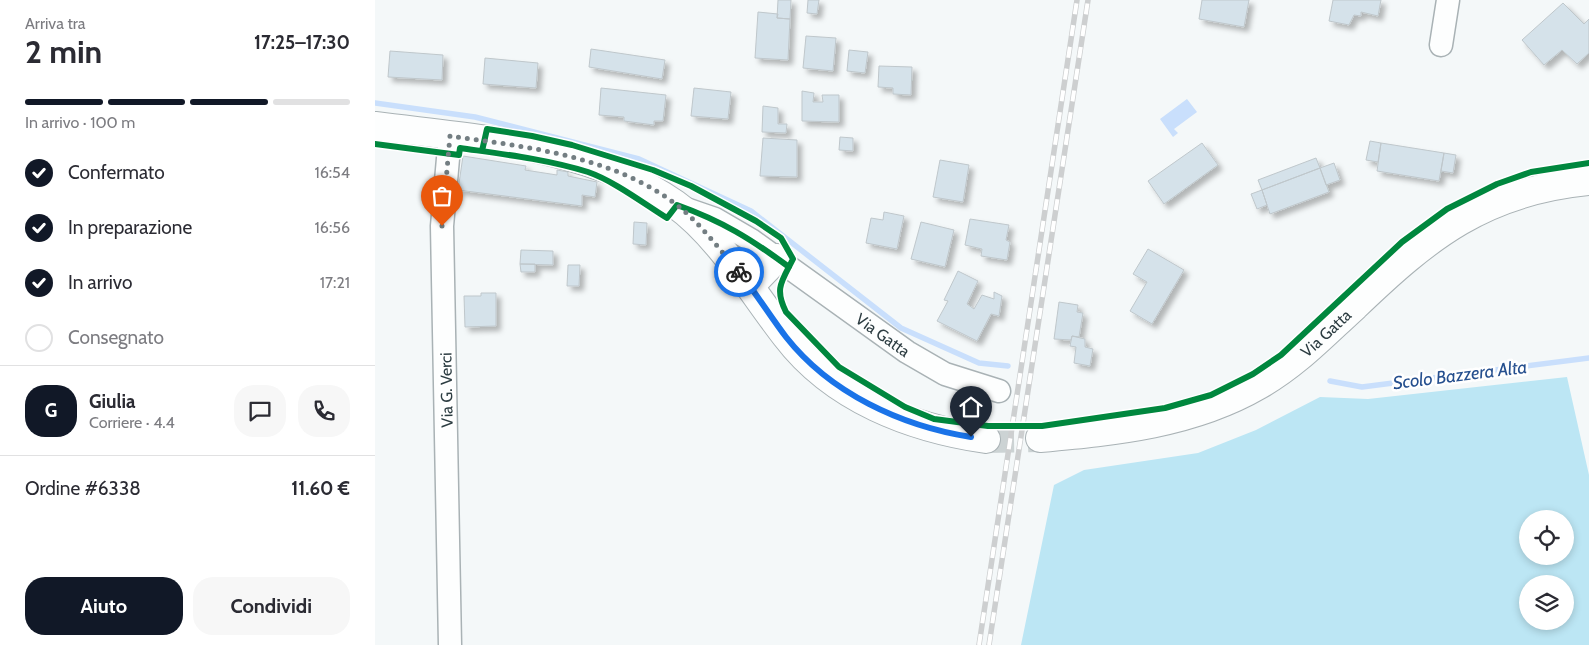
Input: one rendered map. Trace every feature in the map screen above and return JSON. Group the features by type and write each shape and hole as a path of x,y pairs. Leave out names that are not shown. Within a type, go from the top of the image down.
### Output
{"street":[{"path":"1441,45 1448,0"},
{"name":"Via Gatta","path":"375,126 450,136 580,159 615,170 637,180 677,206 701,227 750,286 787,338 810,362 841,386 898,418 955,434 986,439"},
{"name":"Via G. Verci","path":"450,136 442,226 450,645"},
{"name":"Via Gatta","path":"1041,438 1149,425 1202,412 1226,402 1259,385 1300,358 1405,259 1449,226 1502,199 1533,189 1589,181"},
{"name":"Via Gatta","path":"677,206 715,219 777,258 907,352 945,374 999,391"},
{"path":"750,286 777,258"}],"shaded area":[{"path":"1187,99 1197,112 1174,129 1178,133 1173,137 1160,119"},
{"path":"1567,377 1589,475 1589,645 1021,645 1054,485 1084,470 1198,453 1256,430 1320,397 1368,399"}],"building":[{"path":"778,0 791,0 790,19 777,18"},
{"path":"808,0 819,0 817,14 807,13"},
{"path":"1202,0 1249,0 1244,27 1199,19"},
{"path":"1333,0 1381,0 1378,16 1361,12 1361,16 1354,15 1349,25 1329,21"},
{"path":"1563,3 1584,24 1589,19 1589,53 1577,64 1562,50 1544,65 1522,40"},
{"path":"758,12 778,14 777,18 790,19 788,60 755,58"},
{"path":"806,36 836,38 833,71 803,68"},
{"path":"591,49 665,60 662,79 589,67"},
{"path":"849,50 868,52 865,73 847,71"},
{"path":"390,51 443,55 442,80 388,77"},
{"path":"485,58 538,63 536,88 483,84"},
{"path":"879,66 912,67 911,95 893,94 893,88 878,87"},
{"path":"601,88 666,95 663,121 654,121 654,125 624,121 624,117 599,115"},
{"path":"694,88 731,92 728,119 691,116"},
{"path":"802,91 814,93 813,102 823,102 822,95 839,95 839,122 802,121"},
{"path":"763,106 778,108 778,124 787,124 786,133 762,132"},
{"path":"840,137 853,138 853,151 839,150"},
{"path":"763,138 797,140 797,177 760,176"},
{"path":"1370,141 1381,143 1378,162 1366,160"},
{"path":"1202,143 1218,165 1164,204 1148,181"},
{"path":"1381,143 1444,153 1439,181 1377,171"},
{"path":"1444,153 1456,155 1453,173 1441,171"},
{"path":"463,156 526,166 525,170 557,175 557,170 568,172 568,176 597,182 595,197 582,195 582,206 458,190"},
{"path":"1316,158 1320,168 1262,190 1258,180"},
{"path":"940,160 969,165 963,202 933,197"},
{"path":"1334,163 1340,180 1326,185 1320,168"},
{"path":"1320,168 1329,192 1270,214 1262,190"},
{"path":"1262,190 1267,205 1257,209 1251,194"},
{"path":"884,212 904,216 897,249 866,243 871,218 883,220"},
{"path":"970,219 1009,225 1006,240 1010,242 1007,260 981,256 982,249 965,245"},
{"path":"634,222 647,223 646,245 633,244"},
{"path":"921,222 954,230 945,267 911,259"},
{"path":"1148,249 1184,270 1152,324 1130,311 1147,282 1133,274"},
{"path":"521,250 553,251 553,265 520,264"},
{"path":"520,264 535,264 535,272 521,272"},
{"path":"568,265 580,265 579,286 567,286"},
{"path":"958,271 978,281 967,304 974,309 982,295 994,299 994,292 1002,296 999,316 991,314 977,341 937,321 948,301 944,300"},
{"path":"481,293 496,293 496,326 465,327 464,296 481,296"},
{"path":"1059,302 1078,305 1077,312 1083,313 1079,337 1072,336 1071,340 1054,339"},
{"path":"1072,336 1085,339 1085,347 1093,349 1090,366 1074,363 1076,347 1070,346"}],"waterway":[{"name":"Scolo Bazzera Alta","path":"375,103 475,117 639,159 751,211 901,328 979,363 1008,366"},
{"name":"Scolo Bazzera Alta","path":"1330,381 1362,387 1589,358"}],"tunnel":[{"path":"986,439 1040,438"}],"railway":[{"path":"979,645 1077,0"},
{"path":"989,645 1088,0"}],"cycle path":[{"path":"482,151 487,129 572,145 653,170 691,186 756,221 781,238 793,259 780,290 780,297 786,312 839,367 905,407 934,419 988,426 1042,426 1165,408 1211,395 1253,374 1281,355 1402,242 1447,209 1497,184 1531,172 1589,163"},
{"path":"375,144 459,155 460,148 540,160 572,167 598,176 667,218 677,205 722,224 749,239 789,267"}],"way so far":[{"path":"442,226 450,136 541,150 580,159 615,170 637,180 677,206 701,227 739,272"}],"route":[{"path":"739,272 787,338 810,362 841,386 875,407 898,418 971,437"}]}
